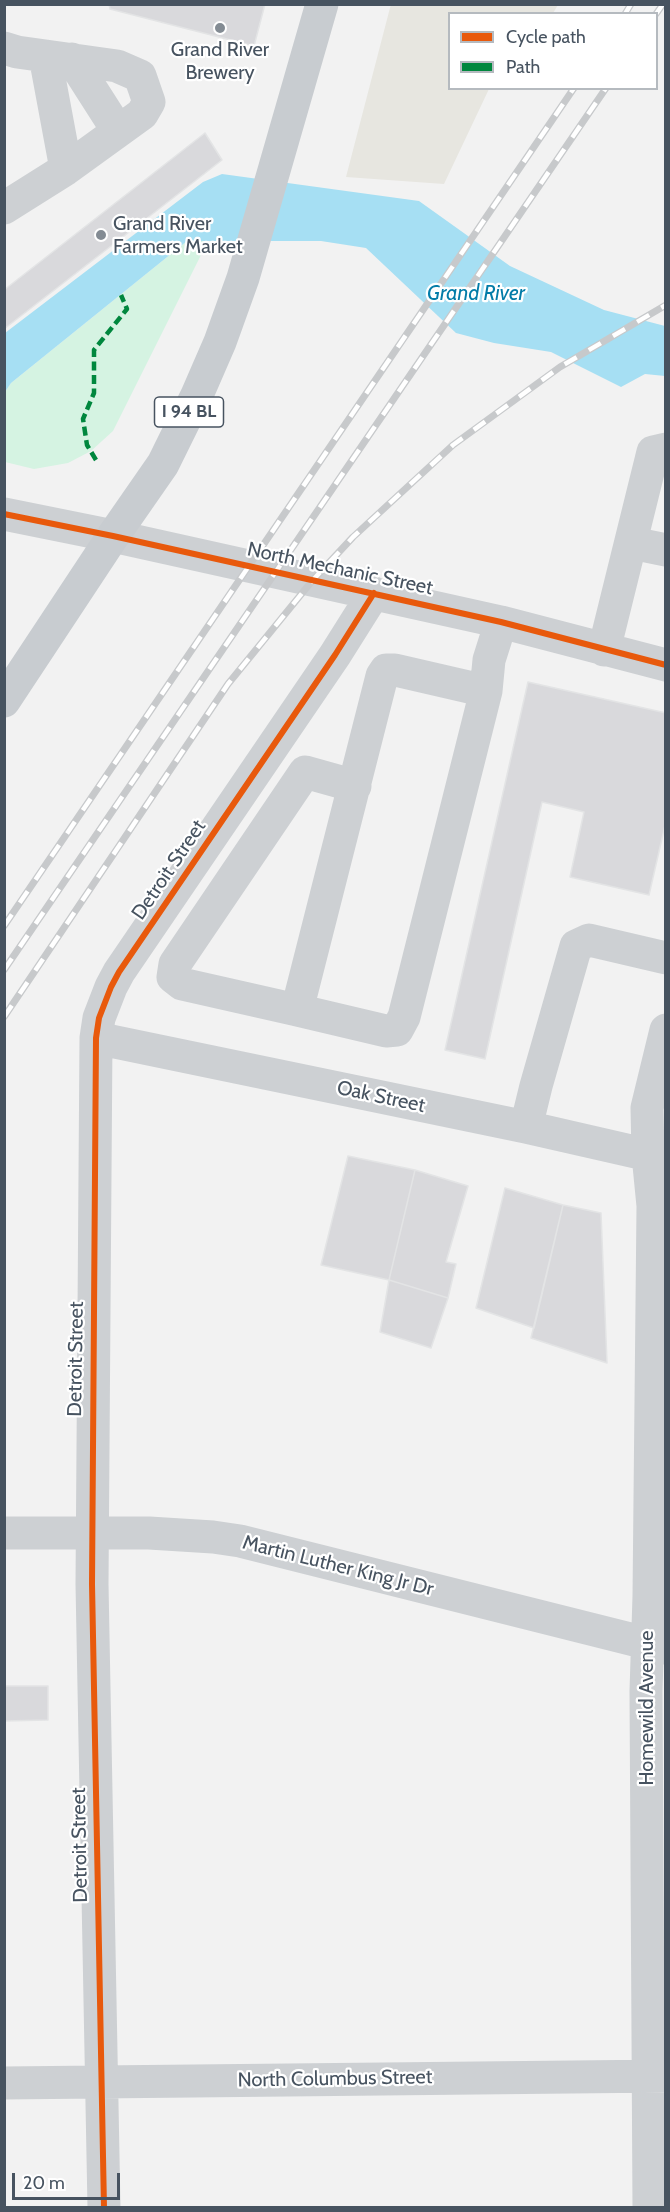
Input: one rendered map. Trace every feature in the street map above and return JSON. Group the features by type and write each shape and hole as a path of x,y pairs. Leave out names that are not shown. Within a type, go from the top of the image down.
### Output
{"main road":[{"name":"I 94 BL","path":"4,700 168,454 197,395 220,342 243,278 322,4"}],"street":[{"path":"4,48 117,66 140,76 149,102 142,114 66,169 4,208"},
{"path":"58,58 118,131"},
{"path":"58,58 66,169"},
{"path":"604,650 653,452 666,449"},
{"name":"North Mechanic Street","path":"4,514 374,593 501,622 666,665"},
{"path":"632,543 666,550"},
{"name":"Detroit Street","path":"104,2208 92,1532 96,1038 99,1018 119,972 335,655 374,593"},
{"path":"355,786 305,772 175,964 173,977 182,984 386,1031 397,1030 404,1017 486,691 489,660 501,622"},
{"path":"297,1010 382,676 386,670 394,670 486,691"},
{"path":"526,1127 576,946 589,940 666,958"},
{"name":"Homewild Avenue","path":"649,2208 657,2077 656,1646 649,1596 653,1206 657,1157 647,1108 666,1030"},
{"name":"Oak Street","path":"96,1038 526,1127 657,1157"},
{"name":"Martin Luther King Jr Dr","path":"4,1533 160,1533 240,1541 656,1646"},
{"name":"North Columbus Street","path":"4,2083 657,2077"}],"shaded area":[{"path":"391,4 558,5 554,12 448,12 448,90 489,90 444,184 346,177"}],"green space":[{"path":"187,241 208,241 113,431 91,451 68,463 34,469 5,462 5,392 11,383"}],"water":[{"name":"Grand River","path":"222,174 419,201 510,266 604,310 665,326 665,376 645,374 621,387 551,352 494,343 456,333 366,248 321,241 187,241 11,383 5,392 5,333 203,182"}],"building":[{"name":"Grand River Brewery","path":"109,4 265,4 254,46 110,9"},
{"name":"Grand River Farmers Market","path":"205,133 222,160 4,329 4,290"},
{"path":"528,682 666,713 666,821 649,895 570,877 584,812 542,802 485,1059 445,1050"},
{"path":"348,1156 415,1170 389,1280 321,1265"},
{"path":"415,1170 468,1186 446,1262 456,1264 448,1298 389,1280"},
{"path":"505,1188 563,1205 534,1328 476,1308"},
{"path":"563,1205 601,1213 607,1363 531,1338"},
{"path":"389,1280 448,1298 431,1348 380,1332"},
{"path":"4,1686 48,1686 48,1720 4,1721"}],"railway":[{"path":"626,12 631,4"},
{"path":"657,12 663,4"},
{"path":"4,926 573,90"},
{"path":"4,970 605,90"},
{"path":"4,1017 228,684 312,581 353,537 453,445 560,367 666,305"}],"marked path":[{"path":"96,460 87,445 83,419 94,393 94,350 127,309 121,295"}],"cycle path":[{"path":"4,514 501,622 666,665"},
{"path":"104,2208 92,1584 96,1038 99,1018 119,972 335,655 374,593"}],"place":[{"name":"Grand River Brewery","path":"220,28"},
{"name":"Grand River Farmers Market","path":"101,235"}]}
